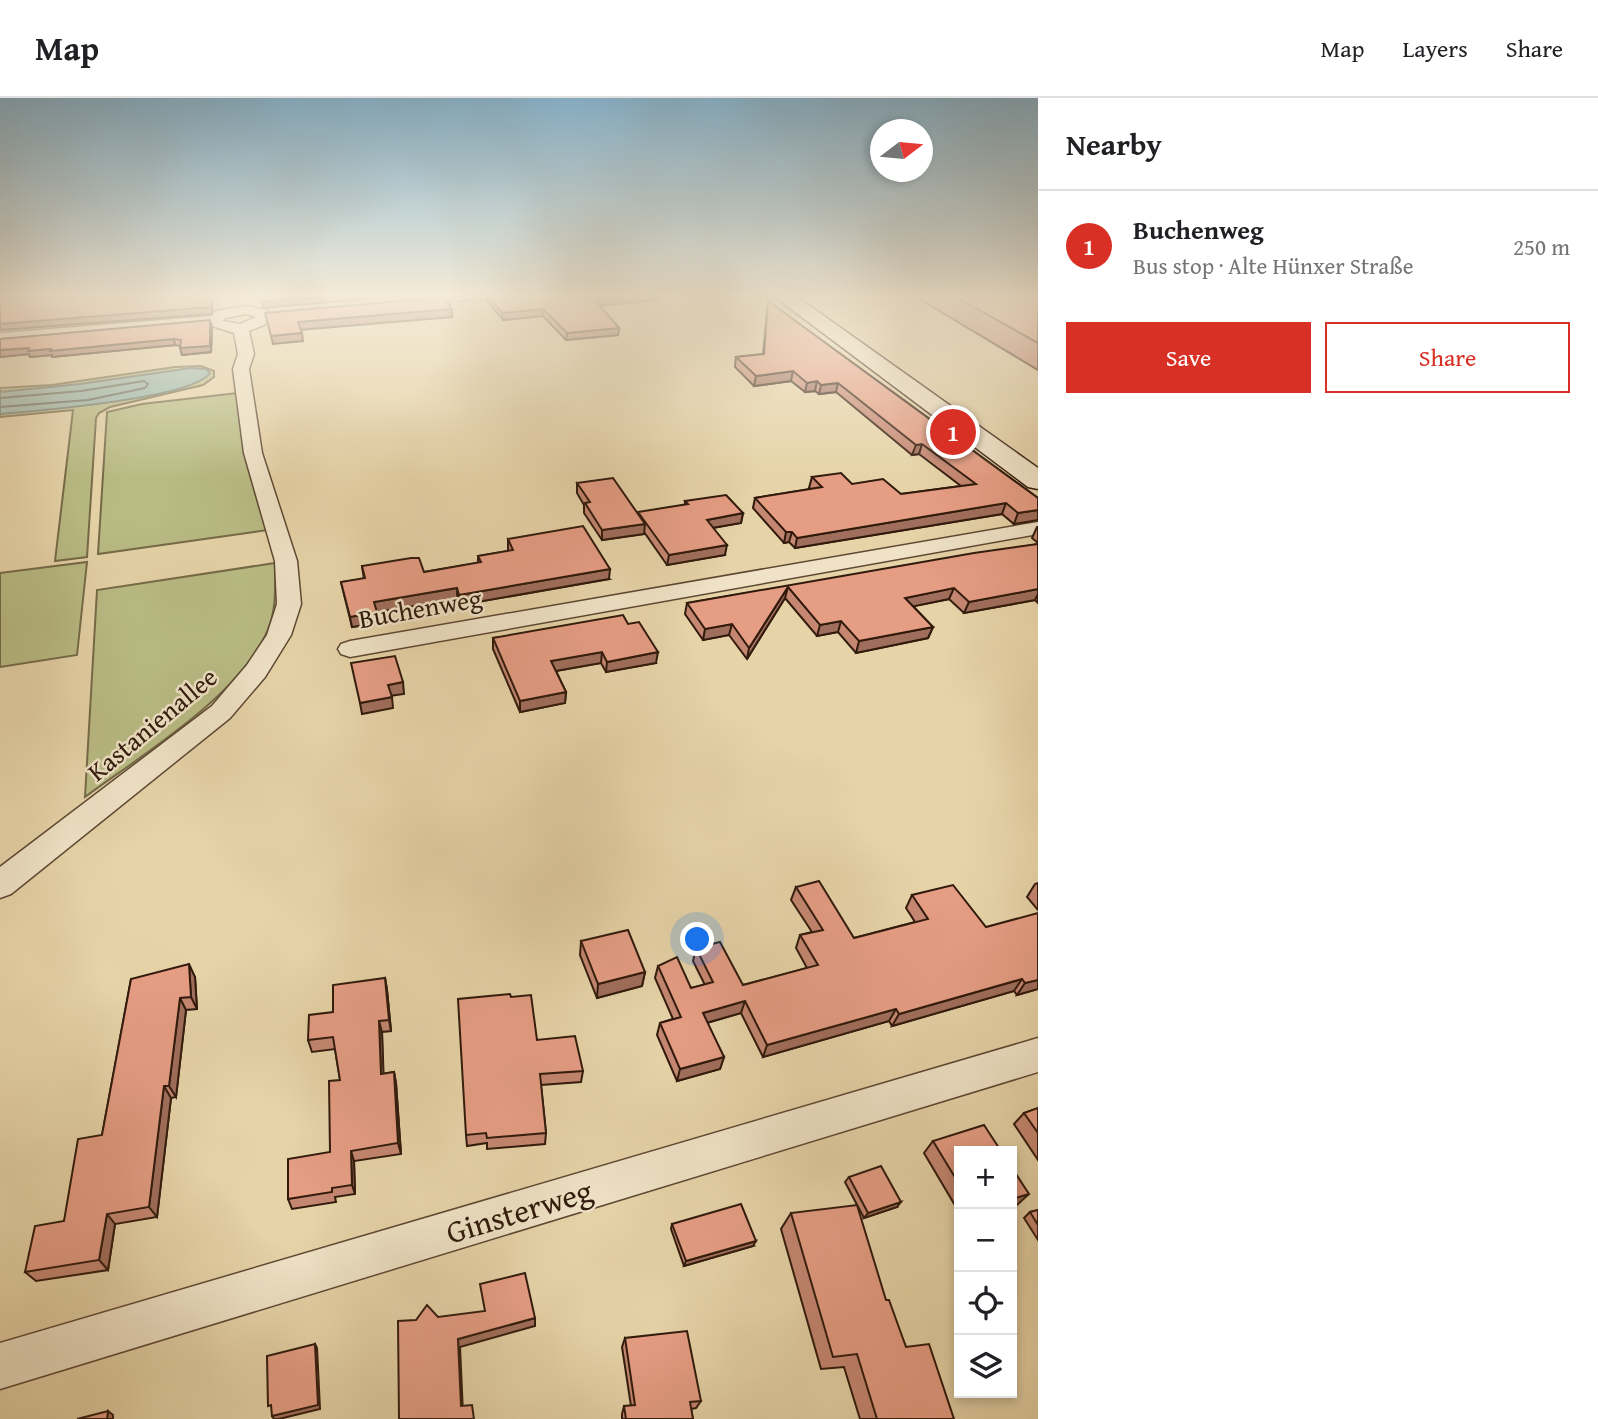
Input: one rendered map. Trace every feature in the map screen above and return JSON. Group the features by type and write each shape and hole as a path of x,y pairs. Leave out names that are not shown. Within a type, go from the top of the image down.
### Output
{"street":[{"name":"Kastanienallee","path":"0,885 221,712 256,671 279,635 289,604 286,561 253,453 241,369 245,356"},
{"path":"867,356 1038,481"},
{"name":"Buchenweg","path":"350,649 1038,528"},
{"name":"Ginsterweg","path":"0,1366 1038,1055"}],"green space":[{"path":"201,366 214,371 214,377 203,385 110,407 99,413 96,418 87,557 55,561 73,410 0,417 0,388 52,385 175,367"},
{"path":"237,393 268,530 98,554 107,412 142,404"},
{"path":"87,562 77,655 0,667 0,573"},
{"path":"275,563 272,615 267,632 253,656 212,702 85,797 97,590"}],"water":[{"path":"191,368 206,369 210,373 198,382 146,396 0,414 0,392"}],"building":[{"path":"843,356 1038,498 1038,510 1018,513 1006,503 797,538 792,532 786,532 755,498 822,487 812,477 841,473 852,484 883,479 901,494 976,484 922,444 916,445 838,383 807,383 793,371 756,376 736,357"},
{"path":"613,478 645,524 602,530 585,503 590,502 577,483"},
{"path":"726,495 743,513 707,520 727,545 669,555 638,512 688,504 685,501"},
{"path":"583,526 610,569 459,595 457,588 374,602 377,612 350,617 341,582 365,578 362,566 419,558 424,572 481,562 478,556 513,550 508,539"},
{"path":"1038,544 1038,589 969,602 954,588 905,598 933,627 859,641 841,621 820,625 788,587 749,648 732,624 705,629 687,603 974,553"},
{"path":"623,615 628,624 639,622 658,652 607,662 602,652 551,661 566,692 520,701 493,638"},
{"path":"395,656 403,682 388,685 392,697 360,703 351,663"},
{"path":"819,881 854,938 928,919 912,895 953,885 986,927 1038,913 1038,980 1025,983 1022,979 899,1014 896,1009 767,1045 745,1001 703,1013 724,1057 680,1069 660,1023 681,1017 658,966 677,957 691,988 713,982 696,948 720,942 743,985 818,965 800,935 823,930 796,887"},
{"path":"628,930 645,972 598,984 581,941"},
{"path":"189,964 191,997 180,998 169,1086 164,1086 149,1207 107,1214 99,1260 25,1272 35,1226 64,1221 78,1139 102,1135 131,979"},
{"path":"385,978 389,1020 379,1021 381,1074 394,1072 398,1143 351,1151 352,1185 332,1188 332,1192 288,1199 288,1159 330,1152 329,1081 340,1080 333,1037 308,1040 309,1015 333,1012 333,985"},
{"path":"510,994 511,997 531,995 537,1040 575,1036 583,1071 540,1074 546,1133 487,1138 486,1133 466,1135 458,999"},
{"path":"1038,1108 1038,1133 1024,1113"},
{"path":"984,1125 998,1146 954,1146 954,1176 933,1141"},
{"path":"881,1166 901,1202 868,1213 849,1177"},
{"path":"1017,1176 1029,1194 1017,1198"},
{"path":"741,1204 756,1241 686,1261 672,1224"},
{"path":"857,1205 886,1300 889,1300 906,1347 929,1344 954,1419 877,1419 857,1354 833,1357 791,1213"},
{"path":"1038,1210 1038,1225 1030,1212"},
{"path":"525,1273 535,1318 458,1339 461,1406 472,1405 474,1419 399,1419 398,1321 416,1320 427,1305 438,1317 485,1311 480,1284"},
{"path":"687,1331 701,1401 690,1402 693,1419 626,1419 624,1406 635,1405 625,1338"},
{"path":"315,1344 318,1405 272,1416 271,1405 268,1406 267,1356"},
{"path":"108,1411 107,1419 77,1419"}],"place":[{"name":"Buchenweg","path":"953,432"}]}
